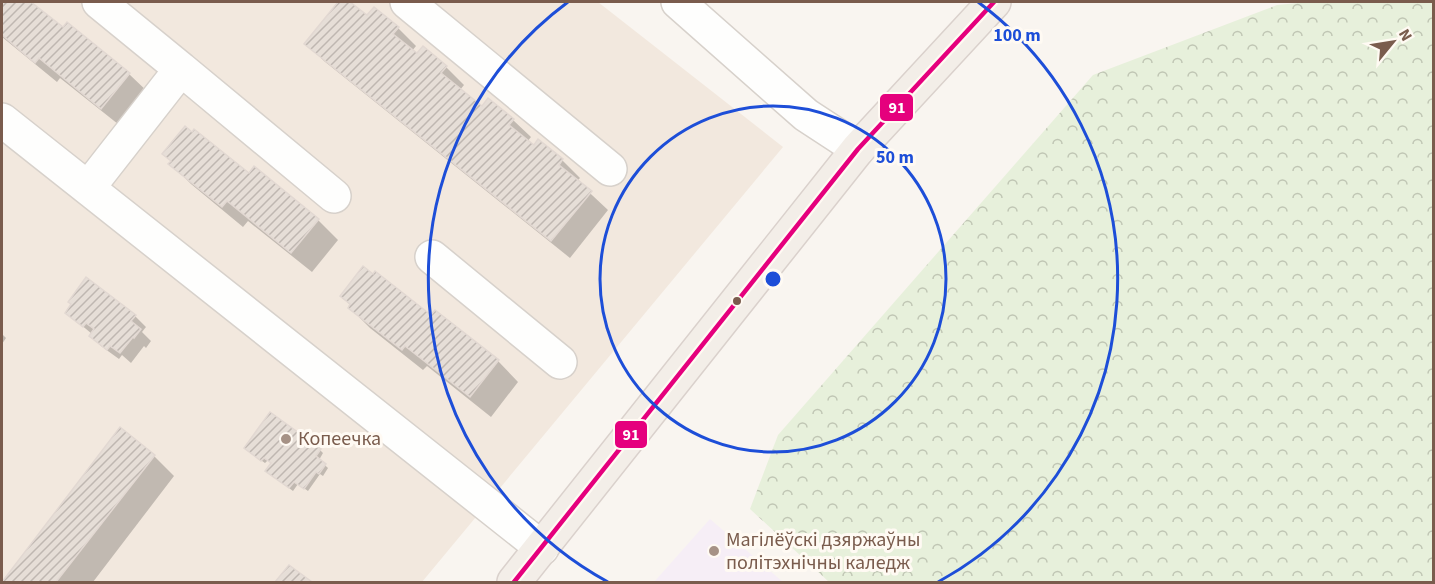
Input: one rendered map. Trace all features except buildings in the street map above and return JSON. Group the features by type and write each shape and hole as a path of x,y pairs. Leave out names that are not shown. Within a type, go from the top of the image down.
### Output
{"main road":[{"path":"514,582 858,149 994,2"}],"street":[{"path":"99,2 334,196"},
{"path":"407,2 610,169"},
{"path":"686,4 806,115 858,149"},
{"path":"88,188 182,69"},
{"path":"2,120 542,548"},
{"path":"432,257 560,362"}],"shaded area":[{"path":"2,2 598,2 783,147 422,582 2,582"},
{"name":"Магілёўскі дзяржаўны політэхнічны каледж","path":"710,519 783,582 654,582"}],"green space":[{"path":"1309,2 1433,2 1433,582 829,582 750,509 778,435 1093,75 1277,5"}],"transit line":[{"name":"91","path":"514,582 858,149 994,2"}],"place":[{"name":"Копеечка","path":"286,439"},
{"name":"Магілёўскі дзяржаўны політэхнічны каледж","path":"714,551"}]}
